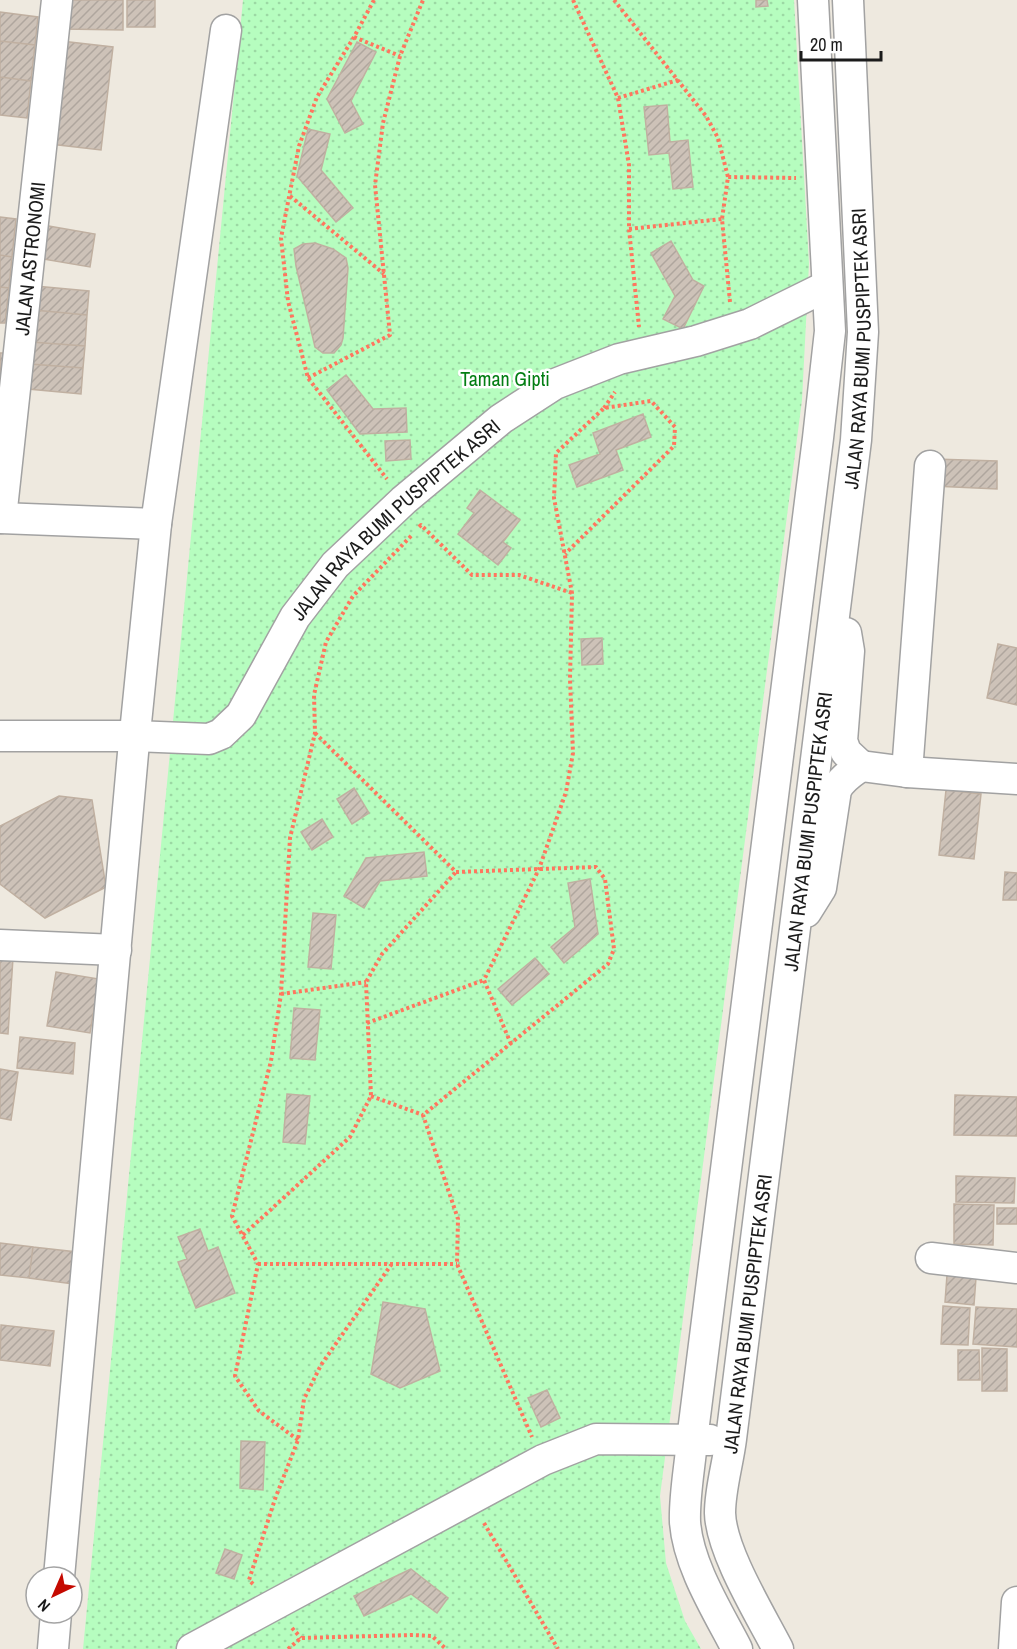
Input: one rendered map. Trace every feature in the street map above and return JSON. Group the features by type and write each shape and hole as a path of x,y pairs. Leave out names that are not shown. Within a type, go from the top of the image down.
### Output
{"street":[{"name":"JALAN ASTRONOMI","path":"1,518 57,0"},
{"name":"JALAN RAYA BUMI PUSPIPTEK ASRI","path":"737,1649 700,1577 685,1523 692,1440 830,331 813,0"},
{"name":"JALAN RAYA BUMI PUSPIPTEK ASRI","path":"778,1649 729,1552 722,1531 720,1511 797,922 856,440 863,332 848,0"},
{"path":"60,1565 134,736 156,524 226,30"},
{"path":"822,189 856,198"},
{"name":"JALAN RAYA BUMI PUSPIPTEK ASRI","path":"0,736 134,736 209,739 221,734 241,715 295,617 335,566 404,500 501,419 555,384 620,359 696,341 750,324 827,286"},
{"path":"907,772 930,466"},
{"path":"1,518 156,524"},
{"path":"836,592 849,651 842,741 846,752 861,766 907,772 1017,778"},
{"path":"797,922 822,888 836,790 848,775 861,766"},
{"path":"0,945 116,950"},
{"path":"931,1257 1017,1268"},
{"path":"192,1649 543,1460 596,1439 731,1439"},
{"path":"1014,1649 1017,1602"},
{"path":"53,1649 55,1625"}],"path":[{"path":"374,0 317,97 299,146 281,238 288,301 308,378 421,525 472,574 519,575 572,593"},
{"path":"308,378 390,335 375,185 383,123 400,56 423,0"},
{"path":"574,0 618,98 629,165 629,229 642,354"},
{"path":"614,0 706,116 718,138 728,177 722,219 733,330"},
{"path":"354,37 400,56"},
{"path":"618,98 678,80"},
{"path":"728,177 822,189"},
{"path":"290,195 384,274"},
{"path":"629,229 722,219"},
{"path":"367,1023 484,980 538,869 566,792 573,753 570,679 572,593 554,498 556,453 604,408 651,401 675,426 674,446 565,554"},
{"path":"298,1440 259,1411 235,1376 258,1264 232,1216 271,1061 281,993 290,838 315,733 314,695 326,642 352,596 421,525"},
{"path":"315,733 456,872"},
{"path":"243,1235 350,1137 371,1096 366,981 382,954 456,872 596,867 605,879 614,949 608,964 423,1116"},
{"path":"484,980 511,1044"},
{"path":"281,993 366,981"},
{"path":"371,1096 423,1116"},
{"path":"423,1116 458,1219 457,1264 543,1460"},
{"path":"258,1264 457,1264"},
{"path":"301,1638 249,1580 274,1499 298,1440 304,1399 321,1365 391,1265"},
{"path":"469,1499 558,1649"},
{"path":"288,1649 301,1638 412,1635 432,1636 446,1649"}],"green space":[{"name":"Taman Gipti","path":"243,0 794,0 809,264 802,400 660,1496 666,1563 685,1621 701,1649 83,1649"}],"building":[{"path":"65,0 123,0 123,30 64,29"},
{"path":"127,0 155,0 155,27 127,27"},
{"path":"756,0 767,0 768,6 756,7"},
{"path":"0,12 38,17 35,45 0,41"},
{"path":"0,41 35,45 31,81 0,77"},
{"path":"61,41 113,47 101,150 50,144"},
{"path":"357,42 376,52 351,101 363,124 345,133 327,99"},
{"path":"0,77 31,81 27,118 0,115"},
{"path":"667,105 670,142 688,140 693,187 673,189 669,153 649,155 644,107"},
{"path":"308,129 330,134 321,170 353,208 336,222 297,176"},
{"path":"0,217 16,219 12,257 0,255"},
{"path":"43,225 95,234 90,267 37,258"},
{"path":"671,241 693,280 704,286 683,329 663,319 675,296 651,253"},
{"path":"315,243 333,249 346,258 348,268 343,338 341,345 334,353 323,353 315,347 296,266 294,249 303,244"},
{"path":"0,255 12,257 9,288 0,287"},
{"path":"35,286 89,291 87,315 34,310"},
{"path":"0,287 9,288 5,323 0,323"},
{"path":"34,310 87,315 85,346 31,342"},
{"path":"31,342 85,346 83,368 30,364"},
{"path":"0,353 5,353 0,391"},
{"path":"30,364 83,368 81,394 28,389"},
{"path":"346,375 373,409 406,408 407,432 360,434 327,390"},
{"path":"643,414 651,437 616,450 623,470 577,487 569,465 600,454 593,433"},
{"path":"410,440 411,459 386,461 385,441"},
{"path":"934,459 997,461 997,489 933,486"},
{"path":"480,490 520,520 503,542 511,548 498,565 458,534 474,513 467,508"},
{"path":"602,638 603,664 582,665 581,639"},
{"path":"998,644 1017,648 1017,705 987,698"},
{"path":"354,788 369,813 352,824 337,799"},
{"path":"946,790 981,794 974,859 939,855"},
{"path":"59,796 92,800 106,887 45,918 0,884 0,826"},
{"path":"322,819 333,837 312,850 301,832"},
{"path":"424,852 427,876 380,881 364,908 344,896 366,858"},
{"path":"1005,872 1017,873 1017,900 1003,900"},
{"path":"590,879 598,934 564,963 551,947 575,927 568,883"},
{"path":"313,913 336,915 331,969 308,967"},
{"path":"0,958 13,958 8,1034 0,1033"},
{"path":"535,958 549,974 512,1005 498,989"},
{"path":"56,972 99,979 90,1033 47,1026"},
{"path":"294,1008 320,1010 315,1060 290,1058"},
{"path":"20,1037 75,1043 73,1074 17,1068"},
{"path":"0,1069 18,1072 11,1120 0,1118"},
{"path":"287,1094 310,1096 305,1144 283,1142"},
{"path":"955,1095 1017,1097 1017,1136 954,1135"},
{"path":"956,1176 1015,1178 1014,1203 956,1202"},
{"path":"954,1204 994,1205 993,1245 954,1244"},
{"path":"997,1208 1017,1208 1017,1224 997,1224"},
{"path":"200,1229 208,1251 218,1247 235,1293 196,1308 178,1262 187,1259 178,1237"},
{"path":"0,1243 33,1247 29,1278 0,1275"},
{"path":"33,1247 77,1252 73,1284 29,1278"},
{"path":"947,1275 976,1278 974,1305 945,1302"},
{"path":"383,1302 425,1309 440,1371 400,1388 371,1374"},
{"path":"943,1306 970,1308 968,1345 941,1344"},
{"path":"976,1307 1017,1309 1017,1347 973,1344"},
{"path":"1,1325 54,1331 50,1366 0,1360"},
{"path":"982,1348 1007,1349 1007,1391 982,1391"},
{"path":"958,1350 979,1350 980,1380 958,1380"},
{"path":"547,1390 560,1418 541,1427 528,1398"},
{"path":"241,1441 265,1442 263,1490 240,1488"},
{"path":"225,1549 242,1555 234,1579 216,1573"},
{"path":"411,1569 448,1598 437,1613 411,1594 364,1616 354,1596"}]}
